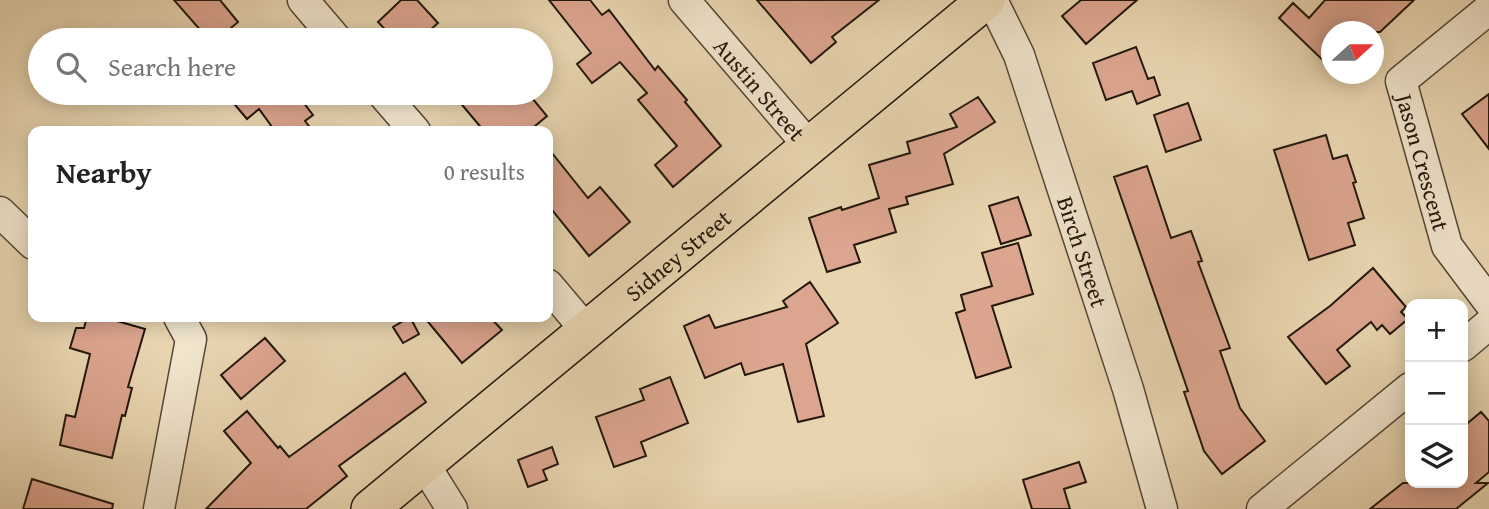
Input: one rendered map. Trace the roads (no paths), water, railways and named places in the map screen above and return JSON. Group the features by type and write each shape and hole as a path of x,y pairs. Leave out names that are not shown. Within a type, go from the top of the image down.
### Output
{"main road":[{"name":"Sidney Street","path":"370,509 986,0"}],"street":[{"path":"303,0 327,28"},
{"name":"Austin Street","path":"684,0 809,146"},
{"name":"Birch Street","path":"992,0 1019,55 1129,388 1162,509"},
{"name":"Jason Crescent","path":"1489,9 1401,81 1447,246 1489,302"},
{"path":"392,105 411,126"},
{"path":"0,212 28,239"},
{"path":"553,291 586,330"},
{"path":"159,509 191,339 182,322"},
{"path":"1468,342 1489,324"},
{"path":"1262,509 1405,392"},
{"path":"424,464 453,509"}]}
